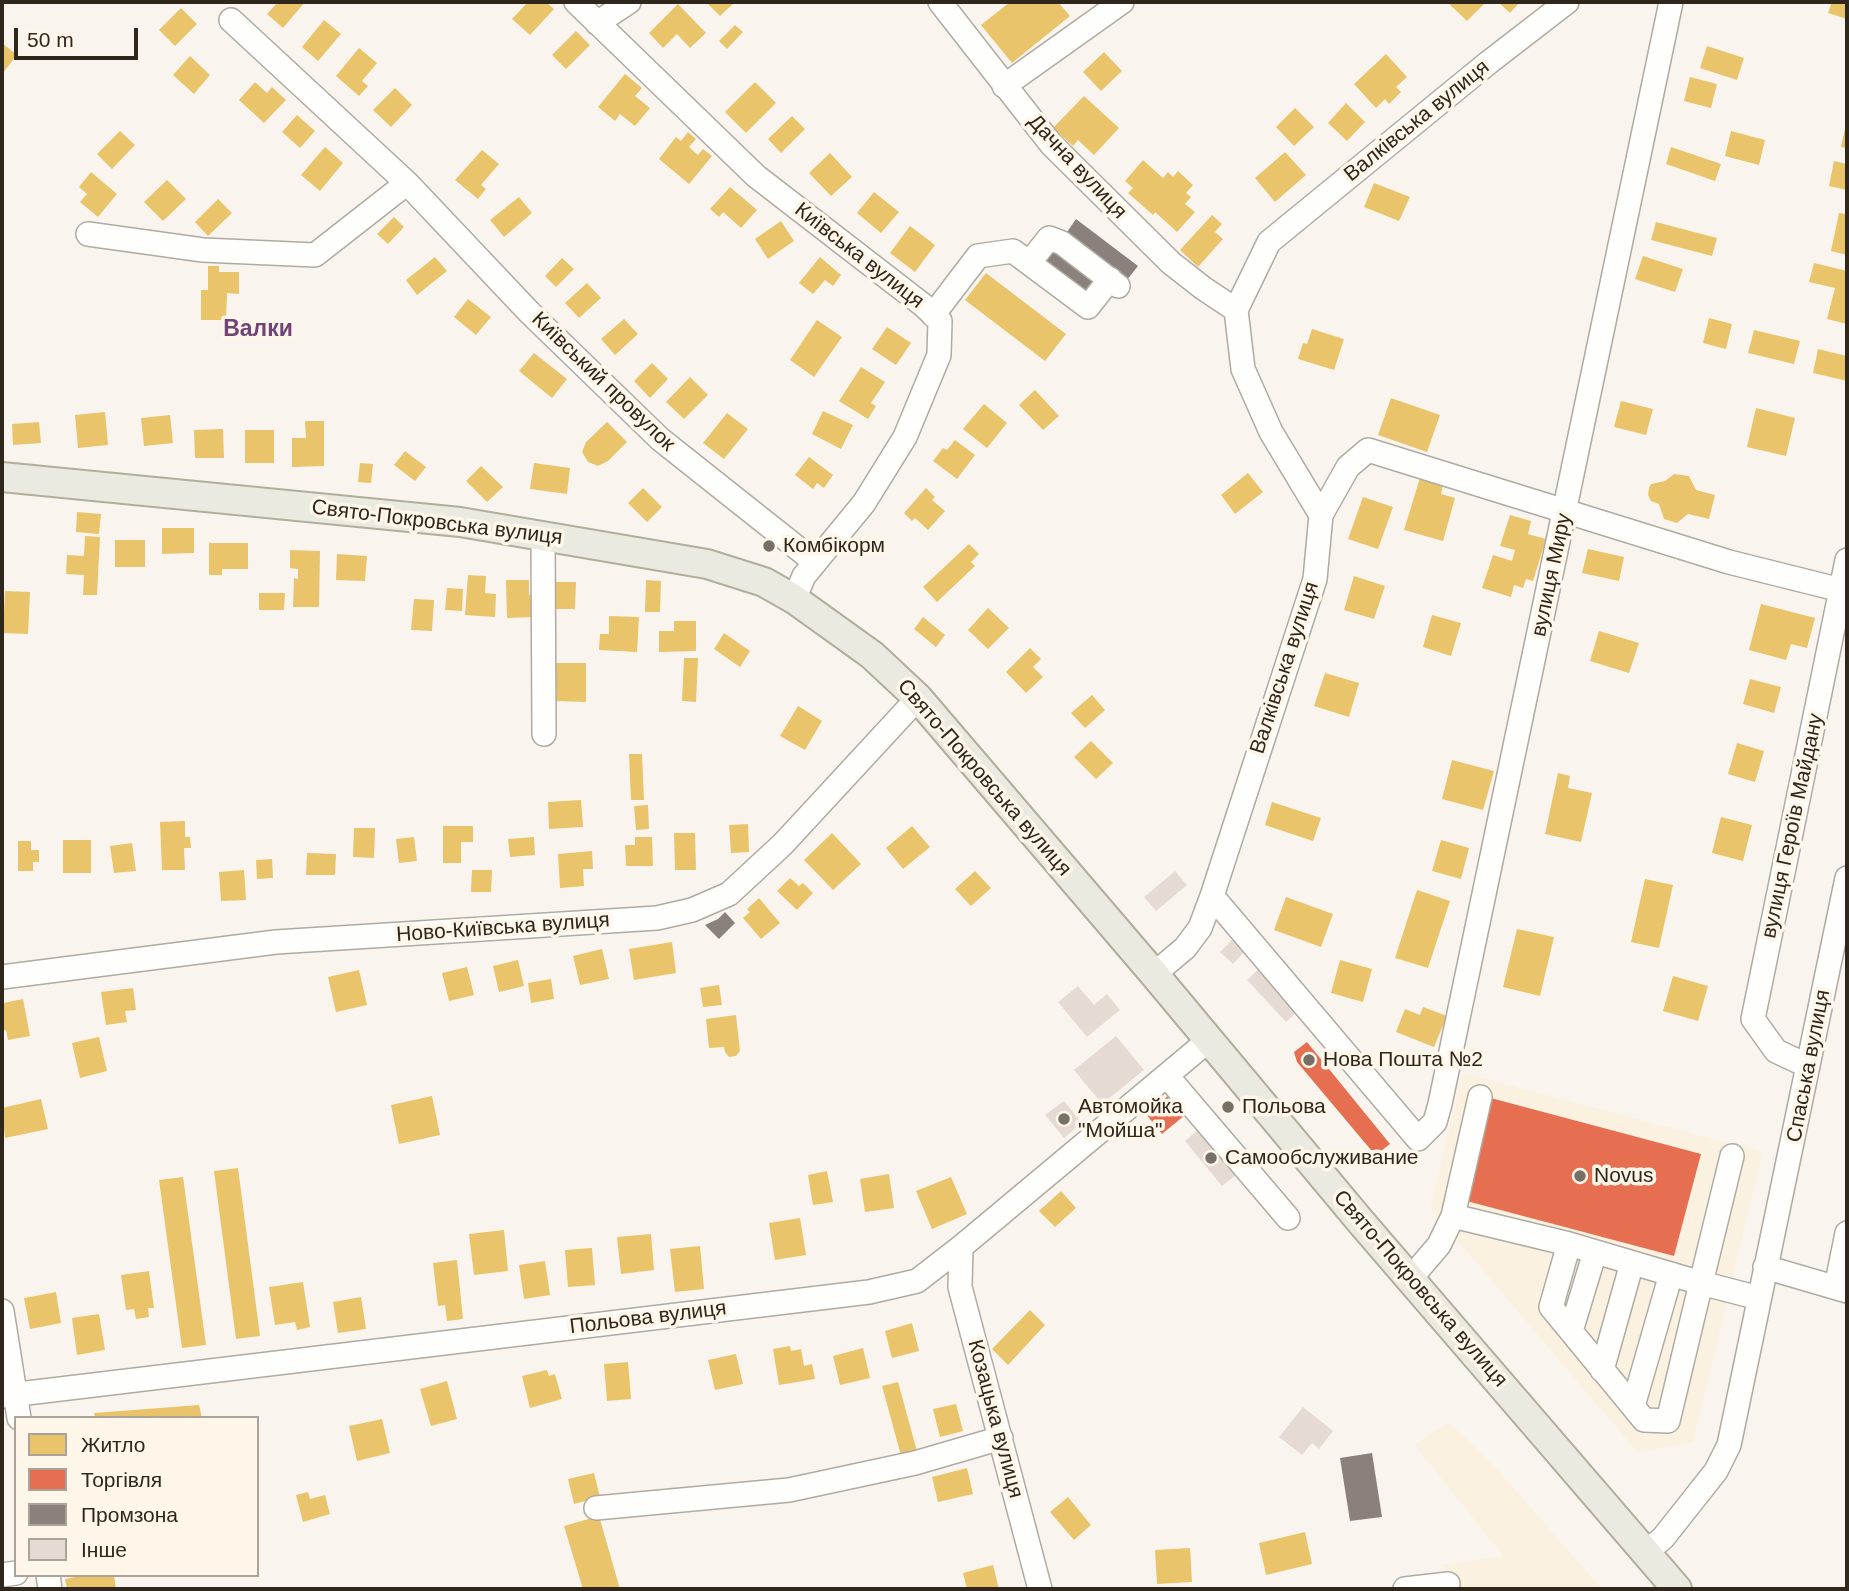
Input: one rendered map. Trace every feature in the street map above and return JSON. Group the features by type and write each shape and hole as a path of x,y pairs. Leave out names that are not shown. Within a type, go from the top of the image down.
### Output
{"main road":[{"name":"Свято-Покровська вулиця","path":"2,477 460,522 707,564 764,582 794,599 872,655 918,698 1410,1279 1677,1589"}],"street":[{"name":"Київська вулиця","path":"576,2 756,176 940,321 940,355 905,438 864,503 804,576 794,599"},
{"path":"597,23 629,2"},
{"name":"Дачна вулиця","path":"940,2 1051,144 1142,235 1203,288 1236,310"},
{"path":"1003,86 1122,2"},
{"name":"Валківська вулиця","path":"1236,310 1269,242 1567,2"},
{"name":"вулиця Миру","path":"1212,896 1418,1139 1435,1122 1440,1104 1671,2"},
{"name":"Київський провулок","path":"231,20 407,183 530,313 660,439 816,562"},
{"path":"88,234 204,250 315,255 407,183"},
{"path":"933,315 978,256 1013,251 1029,263 1088,307 1114,282 1062,243 1049,238 1029,263"},
{"path":"1236,310 1243,369 1271,432 1321,515 1348,467 1368,450 1729,562 1841,590"},
{"name":"Валківська вулиця","path":"1154,974 1185,948 1200,928 1212,896 1315,579 1321,515"},
{"path":"543,535 544,734"},
{"name":"вулиця Героїв Майдану","path":"1808,1066 1776,1051 1753,1019 1847,560"},
{"name":"Ново-Київська вулиця","path":"2,977 276,942 657,918 692,910 729,894 783,844 918,698"},
{"name":"Спаська вулиця","path":"1646,1552 1663,1538 1716,1471 1729,1445 1847,878"},
{"name":"Польова вулиця","path":"8,1395 869,1292 916,1281 961,1247 1209,1040"},
{"path":"1167,1076 1289,1219"},
{"path":"1410,1279 1439,1245 1453,1216 1480,1097"},
{"path":"1569,1244 1551,1307 1644,1420 1668,1422 1732,1156"},
{"path":"1453,1216 1569,1244 1759,1298"},
{"path":"1765,1267 1842,1289 1847,1233"},
{"name":"Козацька вулиця","path":"961,1247 960,1287 1040,1589"},
{"path":"1571,1331 1595,1252"},
{"path":"1602,1370 1632,1263"},
{"path":"1633,1406 1671,1274"},
{"path":"2,1311 8,1395 18,1416"},
{"path":"596,1508 789,1490 915,1463 1001,1438"},
{"path":"1405,1589 1448,1584"}],"shaded area":[{"path":"1463,1073 1763,1152 1693,1442 1638,1453 1430,1208"},
{"path":"1449,1422 1496,1468 1602,1589 1460,1589 1441,1565 1503,1556 1414,1444"}],"building: Житло":[{"path":"278,2 305,2 283,28 267,14"},
{"path":"528,2 546,2 554,9 530,35 512,19"},
{"path":"706,2 735,2 720,16"},
{"path":"1010,2 1058,2 1070,16 1012,63 981,25"},
{"path":"1447,2 1486,2 1467,21"},
{"path":"1498,2 1520,2 1510,13"},
{"path":"1832,2 1847,2 1847,19 1828,13"},
{"path":"678,4 706,33 690,48 677,34 663,48 649,33"},
{"path":"181,8 197,24 175,46 159,30"},
{"path":"324,20 341,34 318,61 302,47"},
{"path":"735,25 743,32 727,49 719,41"},
{"path":"576,31 590,45 566,69 552,55"},
{"path":"2,43 17,55 2,74"},
{"path":"1707,46 1744,58 1737,80 1700,68"},
{"path":"359,48 377,63 362,81 368,86 359,96 336,76"},
{"path":"1104,52 1122,71 1101,91 1083,72"},
{"path":"1386,54 1407,77 1396,87 1401,92 1389,104 1385,99 1376,108 1354,84"},
{"path":"190,56 210,75 194,94 173,75"},
{"path":"625,74 642,88 635,96 650,108 635,126 620,114 615,121 598,107"},
{"path":"1690,77 1717,84 1711,108 1684,101"},
{"path":"255,82 267,93 272,87 286,100 264,123 239,100"},
{"path":"755,82 776,103 746,133 725,112"},
{"path":"395,88 412,105 391,127 373,110"},
{"path":"1084,96 1119,128 1094,155 1078,140 1073,146 1053,128"},
{"path":"1346,103 1365,122 1347,141 1328,123"},
{"path":"1295,108 1314,127 1294,146 1276,127"},
{"path":"297,115 315,131 300,148 282,132"},
{"path":"792,116 805,129 781,153 768,139"},
{"path":"1847,124 1847,148 1841,147"},
{"path":"120,131 135,145 112,169 97,154"},
{"path":"1731,131 1765,140 1759,165 1725,156"},
{"path":"688,132 696,139 689,147 698,155 703,149 712,156 689,184 659,159 676,137 681,141"},
{"path":"325,147 343,163 320,191 301,175"},
{"path":"1671,147 1721,164 1715,181 1666,164"},
{"path":"482,150 499,164 481,185 486,189 478,199 455,180"},
{"path":"1285,152 1306,175 1275,202 1255,178"},
{"path":"830,153 852,177 831,196 809,173"},
{"path":"1143,160 1163,178 1168,172 1173,177 1178,171 1193,185 1186,193 1191,197 1185,204 1195,212 1177,232 1128,193 1133,188 1125,181"},
{"path":"1834,161 1847,164 1847,190 1829,186"},
{"path":"91,172 117,194 98,217 80,202 87,194 79,187"},
{"path":"167,180 186,199 163,221 144,202"},
{"path":"1374,183 1410,197 1399,221 1364,207"},
{"path":"730,187 757,210 741,228 723,212 719,217 710,209"},
{"path":"874,192 899,212 881,233 857,213"},
{"path":"519,197 532,213 504,237 490,220"},
{"path":"218,199 232,213 208,236 195,222"},
{"path":"1839,213 1847,214 1847,255 1831,251"},
{"path":"1212,215 1222,224 1215,232 1223,239 1198,267 1180,250"},
{"path":"394,217 404,227 388,244 377,234"},
{"path":"781,221 794,241 768,259 755,239"},
{"path":"1656,222 1717,238 1712,256 1651,240"},
{"path":"910,226 935,245 915,272 890,253"},
{"path":"1643,256 1683,269 1675,292 1635,279"},
{"path":"435,257 447,271 417,295 406,280"},
{"path":"820,257 841,275 833,286 825,280 813,294 799,283"},
{"path":"562,258 574,269 556,287 545,276"},
{"path":"1814,263 1847,271 1847,324 1827,319 1835,288 1809,282"},
{"path":"208,266 219,266 219,272 239,272 239,294 227,293 226,320 201,320 201,290 208,290"},
{"path":"986,273 1066,334 1045,361 965,300"},
{"path":"587,283 601,298 579,318 565,303"},
{"path":"468,299 491,317 476,335 454,317"},
{"path":"1709,318 1732,324 1726,349 1703,343"},
{"path":"624,319 638,334 615,355 601,339"},
{"path":"817,320 842,337 814,377 790,360"},
{"path":"887,327 911,343 896,365 872,349"},
{"path":"1312,329 1344,339 1334,370 1298,359 1303,343 1307,344"},
{"path":"1754,330 1800,341 1794,364 1748,353"},
{"path":"1818,349 1847,356 1847,381 1813,373"},
{"path":"534,353 567,379 552,398 519,371"},
{"path":"652,363 668,379 650,398 634,381"},
{"path":"861,367 885,382 871,403 876,406 868,419 839,401"},
{"path":"690,377 708,395 684,419 666,402"},
{"path":"1035,390 1059,416 1043,430 1019,405"},
{"path":"1391,398 1440,415 1427,452 1378,435"},
{"path":"1621,401 1653,409 1646,435 1614,427"},
{"path":"984,404 1007,423 987,448 963,429"},
{"path":"1756,408 1795,418 1786,456 1747,447"},
{"path":"823,411 853,425 841,449 812,434"},
{"path":"105,412 108,445 78,448 75,415"},
{"path":"727,413 748,429 724,459 703,443"},
{"path":"170,415 173,443 144,446 141,418"},
{"path":"305,421 324,421 324,466 292,467 292,438 306,438"},
{"path":"39,422 41,443 13,445 12,424"},
{"path":"607,422 627,442 608,461 598,466 588,462 582,452 586,442"},
{"path":"223,429 224,458 195,458 194,430"},
{"path":"245,430 274,430 274,463 245,463"},
{"path":"955,440 975,455 957,479 933,461 943,448 947,450"},
{"path":"405,451 426,467 415,481 394,465"},
{"path":"809,457 833,475 824,488 817,483 813,489 795,475"},
{"path":"360,463 373,464 371,483 358,482"},
{"path":"534,463 570,468 567,494 530,489"},
{"path":"481,466 503,487 487,502 466,481"},
{"path":"1248,473 1263,492 1235,514 1221,495"},
{"path":"1674,474 1689,476 1696,490 1715,495 1709,519 1688,514 1677,523 1664,519 1659,504 1651,501 1648,495 1649,488 1651,484 1665,481"},
{"path":"1420,478 1443,485 1441,494 1455,498 1443,541 1404,530"},
{"path":"643,488 662,507 647,522 628,503"},
{"path":"926,488 935,497 932,500 945,511 928,530 915,518 912,521 904,513"},
{"path":"1363,497 1393,507 1378,549 1348,539"},
{"path":"77,512 101,514 99,534 76,532"},
{"path":"1510,515 1531,521 1528,534 1546,539 1533,581 1526,579 1523,588 1514,585 1511,597 1482,588 1493,555 1512,561 1515,550 1500,546"},
{"path":"162,528 194,528 194,553 162,554"},
{"path":"85,536 100,537 97,595 83,595 84,575 66,574 67,555 84,556"},
{"path":"115,540 145,540 145,567 115,567"},
{"path":"209,543 248,543 248,569 222,569 222,575 209,575"},
{"path":"969,544 979,554 971,562 975,566 937,602 923,587"},
{"path":"1588,549 1624,557 1619,581 1582,573"},
{"path":"290,550 320,551 319,607 293,607 294,578 298,579 298,569 290,568"},
{"path":"337,554 367,556 365,581 336,580"},
{"path":"468,575 486,576 485,593 496,594 495,617 465,615"},
{"path":"1354,576 1385,586 1374,619 1344,610"},
{"path":"506,580 529,580 529,595 535,594 536,617 507,618"},
{"path":"646,580 661,581 660,612 645,612"},
{"path":"550,582 576,582 575,609 549,609"},
{"path":"447,588 463,589 462,611 445,610"},
{"path":"5,591 30,592 28,634 3,633"},
{"path":"259,593 285,593 284,610 259,610"},
{"path":"414,599 434,600 432,631 411,630"},
{"path":"1761,604 1815,618 1807,648 1791,644 1786,660 1749,650"},
{"path":"988,608 1009,628 988,649 968,630"},
{"path":"1432,615 1461,623 1451,656 1423,647"},
{"path":"609,616 639,617 637,652 599,650 600,634 609,634"},
{"path":"923,617 945,635 936,647 914,629"},
{"path":"674,621 696,621 696,651 659,652 659,631 674,631"},
{"path":"1599,631 1639,643 1629,673 1590,661"},
{"path":"724,633 750,651 740,667 714,649"},
{"path":"1030,648 1041,659 1033,667 1043,677 1026,693 1006,672"},
{"path":"684,658 698,658 696,702 682,701"},
{"path":"555,663 586,663 586,702 554,701"},
{"path":"1325,673 1359,683 1349,717 1314,706"},
{"path":"1750,679 1781,687 1774,713 1743,704"},
{"path":"1092,695 1105,710 1085,728 1071,713"},
{"path":"798,706 822,721 805,750 780,736"},
{"path":"1091,741 1113,763 1096,779 1074,757"},
{"path":"1737,743 1764,751 1755,782 1728,774"},
{"path":"629,754 642,754 644,800 631,800"},
{"path":"1452,760 1494,771 1483,810 1442,799"},
{"path":"1558,773 1570,776 1568,788 1592,793 1581,842 1545,834"},
{"path":"581,800 583,827 549,829 548,802"},
{"path":"1272,802 1321,818 1313,841 1265,825"},
{"path":"648,805 649,829 636,830 634,806"},
{"path":"1721,817 1752,825 1743,861 1712,853"},
{"path":"185,821 185,837 190,837 191,848 184,848 185,870 162,870 160,822"},
{"path":"748,824 749,852 731,853 729,825"},
{"path":"443,826 473,826 473,842 461,842 461,863 443,863"},
{"path":"912,826 930,847 903,869 886,848"},
{"path":"354,828 375,828 374,858 353,857"},
{"path":"674,833 695,833 696,870 675,870"},
{"path":"832,833 861,864 833,890 804,860"},
{"path":"414,837 417,861 399,863 396,839"},
{"path":"534,837 535,855 510,857 508,839"},
{"path":"635,837 652,837 653,866 626,866 625,845 635,845"},
{"path":"63,840 91,840 91,873 63,873"},
{"path":"1441,840 1469,848 1461,879 1432,871"},
{"path":"18,841 31,841 31,850 39,850 39,862 33,862 33,871 18,871"},
{"path":"132,843 136,871 114,873 110,846"},
{"path":"592,851 593,869 583,869 584,886 560,888 558,854"},
{"path":"307,853 336,854 335,875 306,875"},
{"path":"272,859 273,878 257,879 256,860"},
{"path":"244,870 246,900 221,901 219,872"},
{"path":"472,870 492,870 491,892 471,892"},
{"path":"975,871 991,888 971,906 955,889"},
{"path":"790,878 799,886 803,883 813,893 797,910 777,891"},
{"path":"1645,879 1673,885 1659,948 1631,942"},
{"path":"1417,890 1450,901 1428,968 1395,958"},
{"path":"1286,897 1333,914 1321,947 1274,930"},
{"path":"759,898 780,923 761,939 743,918 750,912 747,909"},
{"path":"1517,929 1554,937 1540,996 1503,987"},
{"path":"672,942 676,973 634,980 629,949"},
{"path":"602,949 609,979 580,985 573,956"},
{"path":"518,960 524,986 499,992 493,966"},
{"path":"1340,960 1372,969 1363,1002 1331,993"},
{"path":"467,967 474,995 449,1001 442,973"},
{"path":"359,970 367,1005 336,1012 328,977"},
{"path":"1673,976 1708,986 1698,1021 1663,1011"},
{"path":"551,979 554,999 531,1003 528,983"},
{"path":"719,985 722,1005 703,1007 700,988"},
{"path":"133,988 136,1010 125,1011 127,1022 106,1025 101,992"},
{"path":"23,999 30,1036 8,1040 6,1030 2,1031 3,1003"},
{"path":"1423,1007 1447,1016 1434,1047 1396,1032 1405,1009 1420,1015"},
{"path":"736,1015 740,1051 736,1056 729,1057 724,1047 709,1048 706,1019"},
{"path":"99,1037 107,1071 80,1078 72,1043"},
{"path":"432,1096 440,1135 399,1144 391,1105"},
{"path":"41,1099 48,1129 5,1138 2,1108"},
{"path":"238,1168 260,1336 236,1339 214,1171"},
{"path":"827,1171 833,1202 813,1205 808,1175"},
{"path":"889,1174 894,1208 865,1212 860,1179"},
{"path":"183,1177 206,1345 182,1348 159,1180"},
{"path":"951,1177 967,1214 932,1229 916,1191"},
{"path":"1061,1191 1076,1208 1055,1227 1039,1211"},
{"path":"800,1218 806,1255 775,1260 769,1223"},
{"path":"504,1230 508,1271 474,1275 469,1234"},
{"path":"651,1234 654,1270 621,1274 617,1237"},
{"path":"700,1246 704,1289 675,1292 670,1249"},
{"path":"592,1248 595,1285 568,1287 565,1250"},
{"path":"457,1260 463,1319 447,1321 445,1305 438,1306 433,1263"},
{"path":"545,1261 550,1295 524,1299 519,1265"},
{"path":"149,1271 154,1308 148,1308 149,1317 136,1319 134,1309 126,1310 121,1275"},
{"path":"303,1282 310,1327 297,1330 295,1322 275,1325 269,1287"},
{"path":"56,1292 61,1323 30,1329 24,1298"},
{"path":"361,1297 366,1329 338,1333 333,1302"},
{"path":"1030,1310 1045,1325 1008,1365 992,1349"},
{"path":"99,1314 105,1350 77,1355 72,1318"},
{"path":"912,1323 919,1351 892,1358 885,1331"},
{"path":"790,1346 791,1351 801,1349 804,1366 812,1364 815,1379 779,1385 773,1349"},
{"path":"863,1348 870,1378 840,1385 833,1356"},
{"path":"736,1354 743,1384 715,1390 708,1360"},
{"path":"628,1362 631,1399 607,1401 604,1364"},
{"path":"547,1370 549,1376 555,1374 562,1399 530,1408 522,1376"},
{"path":"447,1381 457,1419 431,1426 420,1389"},
{"path":"898,1382 918,1455 902,1459 882,1386"},
{"path":"956,1404 963,1431 940,1437 933,1409"},
{"path":"199,1405 202,1416 95,1416 94,1413"},
{"path":"382,1419 390,1453 357,1461 349,1426"},
{"path":"967,1468 973,1494 938,1502 932,1477"},
{"path":"594,1473 600,1497 574,1504 568,1479"},
{"path":"308,1492 310,1499 325,1495 330,1514 303,1522 296,1495"},
{"path":"1068,1497 1091,1525 1074,1540 1050,1512"},
{"path":"599,1516 620,1589 583,1589 564,1526"},
{"path":"1305,1532 1312,1564 1266,1575 1259,1543"},
{"path":"1190,1548 1192,1582 1157,1584 1155,1550"},
{"path":"993,1565 999,1589 967,1589 963,1573"},
{"path":"114,1577 116,1589 67,1589 65,1579"}],"building: Торгівля":[{"name":"Комбікорм","path":"767,539 776,545 770,554 761,548"},
{"path":"1307,1042 1390,1144 1381,1151 1371,1150 1297,1062 1294,1052"},
{"path":"1169,1095 1185,1115 1162,1134 1146,1114"},
{"name":"Novus","path":"1487,1097 1701,1154 1674,1256 1459,1199"}],"building: Промзона":[{"path":"1076,219 1138,266 1126,281 1065,235"},
{"path":"1054,245 1103,282 1089,300 1040,264"},
{"path":"725,912 735,923 719,939 705,925"},
{"path":"1372,1453 1382,1517 1350,1521 1340,1458"}],"building: Інше":[{"path":"1175,871 1187,885 1156,911 1144,897"},
{"path":"1232,940 1244,952 1233,964 1220,952"},
{"path":"1262,966 1301,1008 1286,1022 1247,980"},
{"path":"1078,986 1094,1005 1107,994 1120,1010 1087,1037 1058,1002"},
{"path":"1116,1036 1144,1070 1102,1104 1074,1070"},
{"name":"Автомойка \"Мойша\"","path":"1064,1101 1082,1123 1064,1138 1045,1115"},
{"name":"Самообслуживание","path":"1199,1129 1236,1175 1222,1186 1185,1141"},
{"path":"1303,1407 1333,1431 1319,1449 1312,1443 1302,1455 1279,1437"}],"place":[{"name":"Комбікорм","path":"769,546"},
{"name":"Нова Пошта №2","path":"1309,1060"},
{"name":"Польова","path":"1228,1107"},
{"name":"Автомойка \"Мойша\"","path":"1064,1119"},
{"name":"Самообслуживание","path":"1211,1158"},
{"name":"Novus","path":"1580,1176"}],"district":[{"name":"Валки","path":"258,330"}]}
